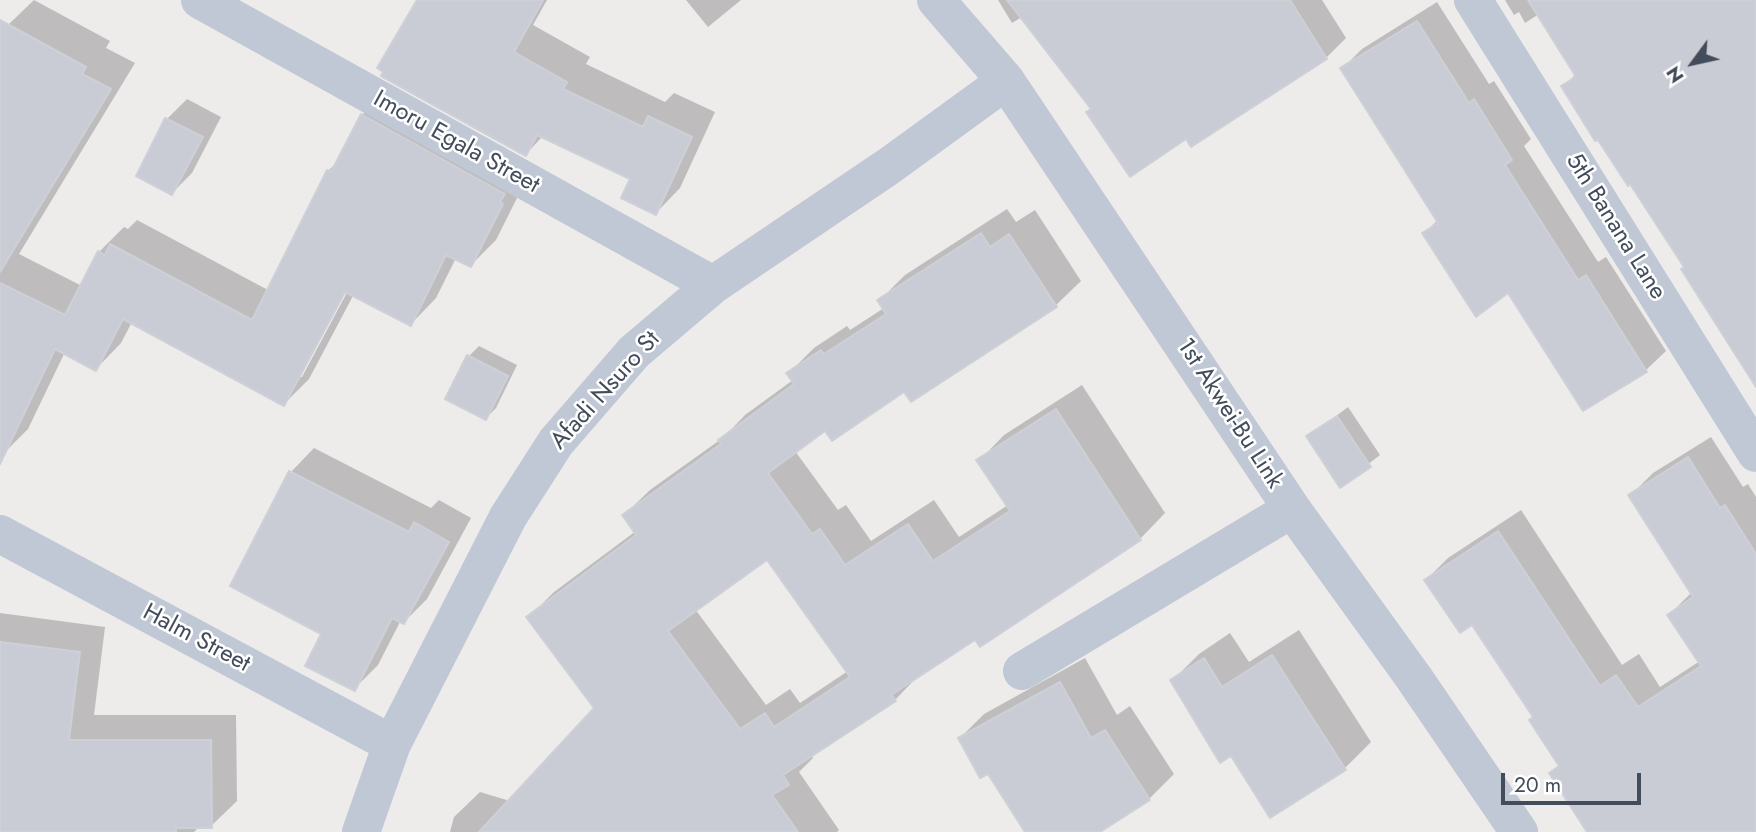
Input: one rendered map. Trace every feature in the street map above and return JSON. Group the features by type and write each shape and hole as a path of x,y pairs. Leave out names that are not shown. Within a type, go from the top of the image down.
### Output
{"street":[{"name":"Imoru Egala Street","path":"200,0 713,285"},
{"name":"1st Akwei-Bu Link","path":"936,0 1006,81 1292,509 1414,678 1518,832"},
{"name":"5th Banana Lane","path":"1474,0 1756,453"},
{"name":"Afadi Nsuro St","path":"361,832 392,744 508,517 556,442 634,352 713,285 889,166 1006,81"},
{"path":"1022,671 1292,509"},
{"name":"Halm Street","path":"0,534 392,744"}],"building":[{"path":"417,0 543,0 514,52 567,82 563,89 643,127 648,116 692,137 656,215 621,198 630,179 537,135 526,156 381,76 383,72 377,68"},
{"path":"1007,0 1290,0 1327,59 1191,147 1186,139 1130,177 1086,112 1091,109"},
{"path":"1528,0 1756,0 1756,387 1681,269 1684,267 1630,184 1628,186 1598,140 1595,141 1561,86 1576,77"},
{"path":"0,20 86,67 82,74 111,89 0,272"},
{"path":"1417,21 1469,103 1474,99 1512,160 1505,165 1578,280 1586,275 1647,372 1583,411 1508,293 1476,317 1422,233 1438,223 1340,68"},
{"path":"361,114 505,194 500,202 503,204 471,267 446,255 411,326 345,292 284,406 123,319 96,371 55,349 0,464 0,283 65,315 98,251 105,255 110,244 252,320 327,170 331,172"},
{"path":"165,118 203,137 172,195 136,176"},
{"path":"981,233 990,247 1009,234 1057,307 911,402 904,392 832,441 825,431 768,473 812,534 820,529 845,565 908,524 933,561 1010,511 976,460 1056,409 1141,540 980,647 975,640 891,695 896,701 783,775 789,785 772,795 798,832 479,832 594,708 526,617 636,535 622,515 721,444 718,440 794,384 786,373 821,350 824,354 886,314 877,300","holes":["767,560 850,677 774,727 765,713 740,729 668,631"]},
{"path":"467,355 508,376 486,420 445,399"},
{"path":"1337,416 1371,467 1340,488 1306,436"},
{"path":"1688,457 1720,508 1725,505 1756,554 1756,832 1587,832 1549,773 1559,766 1529,720 1533,717 1472,625 1460,633 1424,580 1498,531 1600,686 1616,675 1638,707 1701,666 1667,615 1693,597 1628,495"},
{"path":"289,471 409,532 414,522 449,542 404,624 392,618 355,691 305,666 321,634 230,586"},
{"path":"0,642 80,652 69,740 211,740 212,828 176,828 176,832 0,832"},
{"path":"1272,655 1346,770 1270,818 1231,756 1220,763 1170,680 1204,658 1222,687"},
{"path":"1060,682 1091,738 1105,730 1150,800 1100,832 1025,832 988,774 980,778 958,738"}]}
